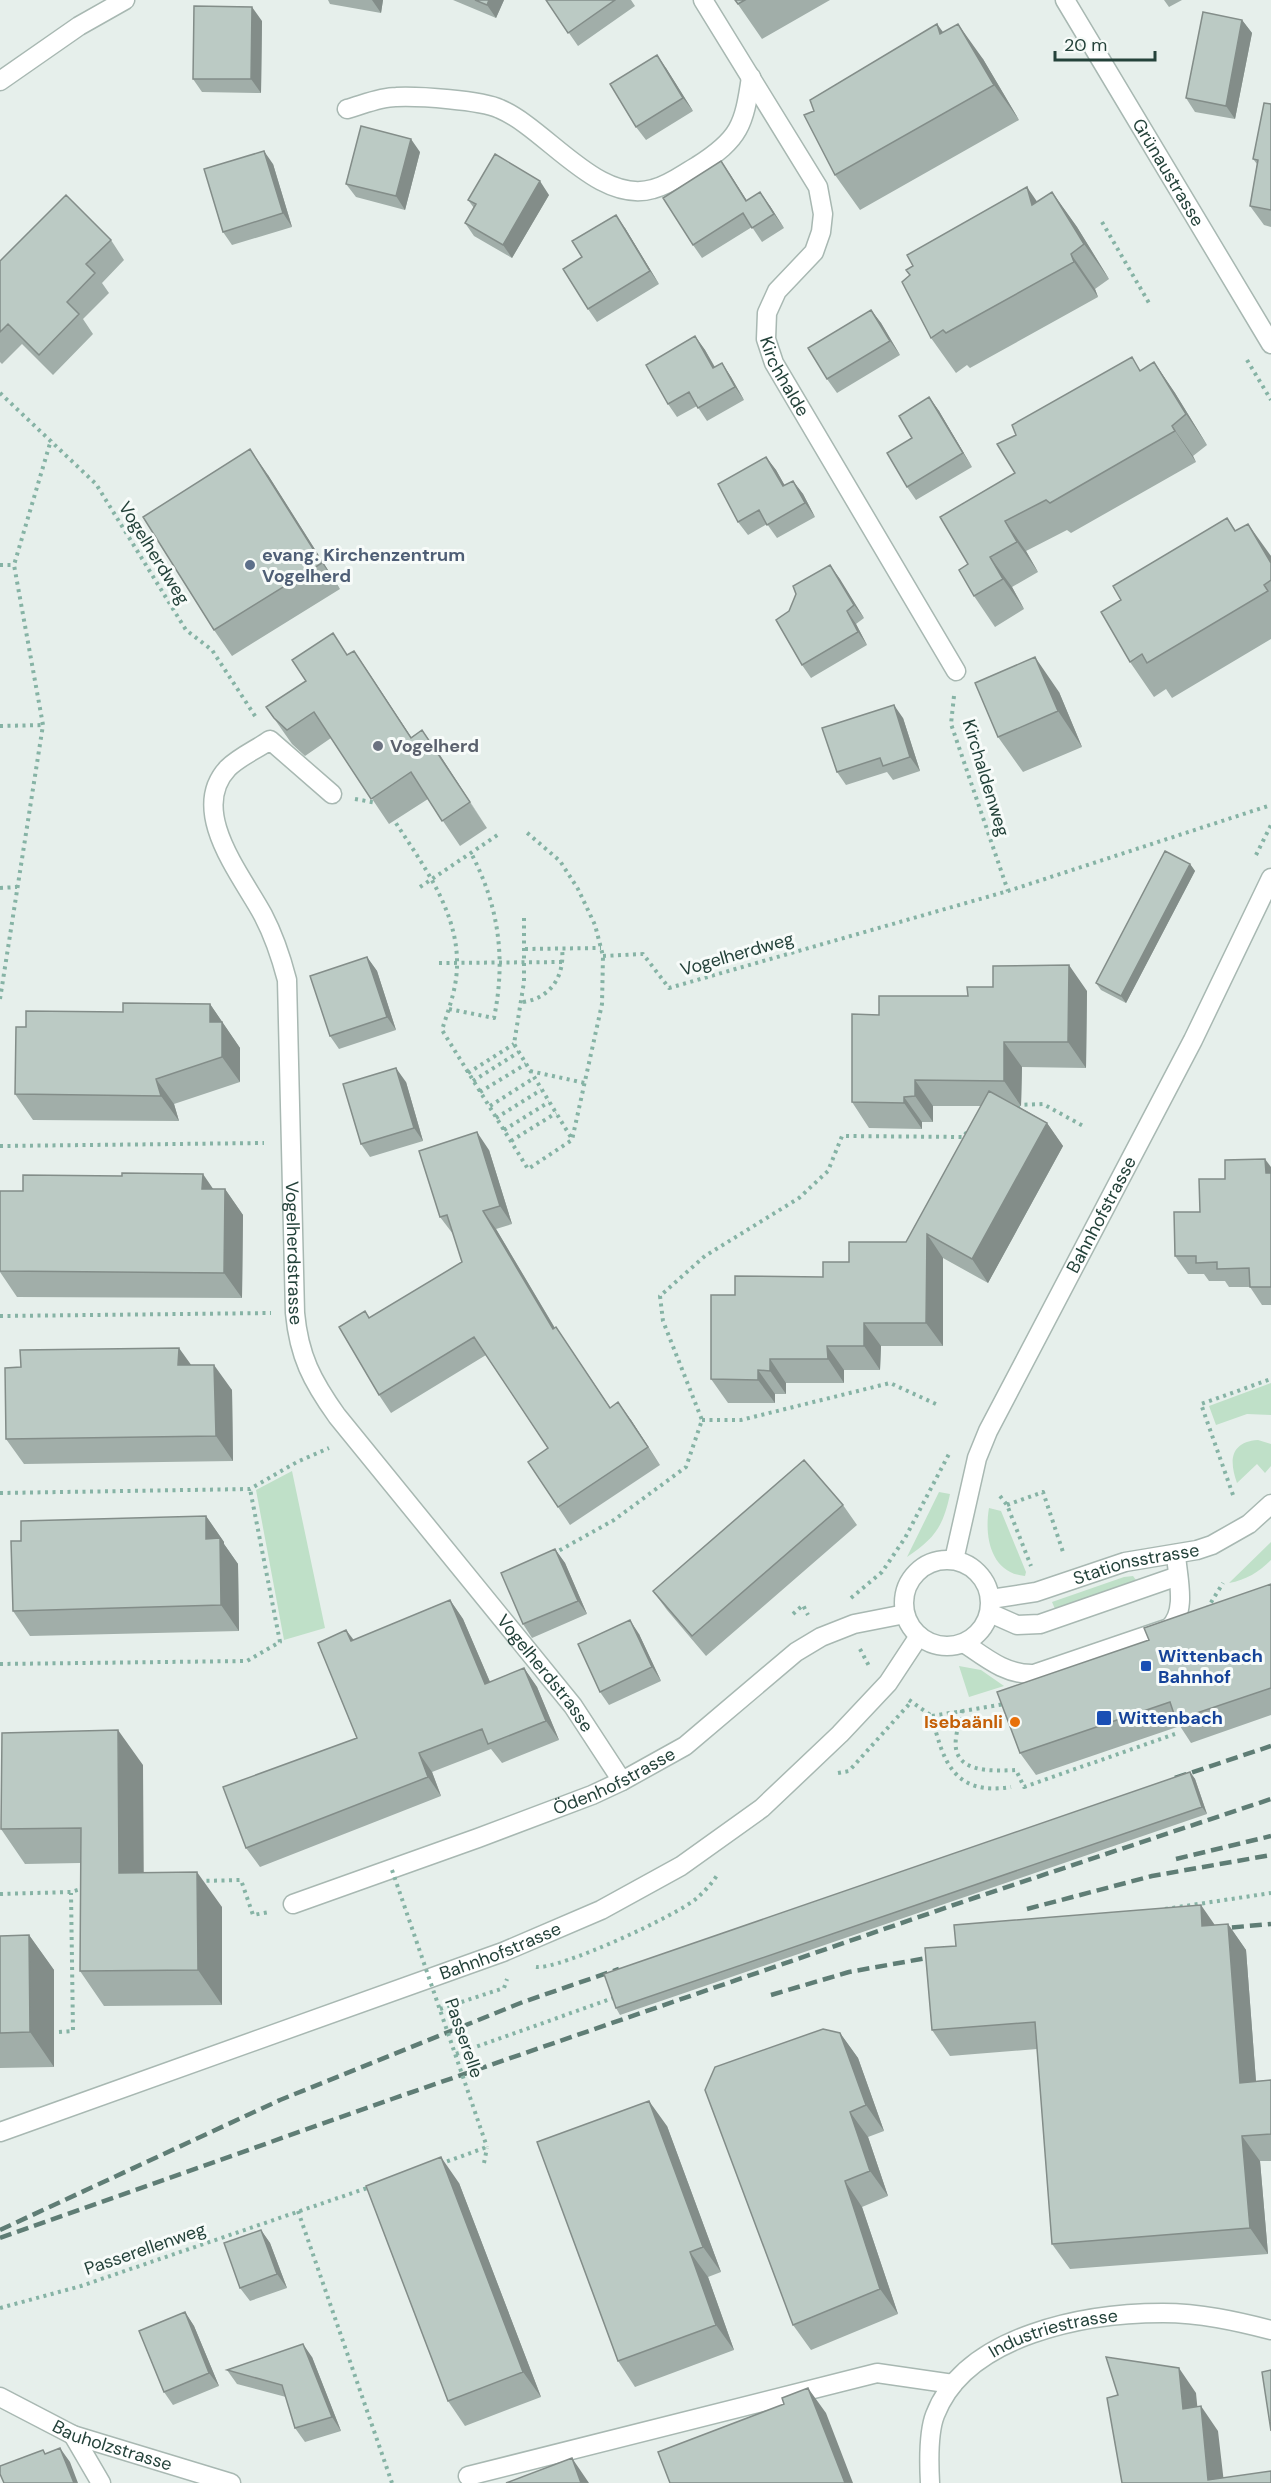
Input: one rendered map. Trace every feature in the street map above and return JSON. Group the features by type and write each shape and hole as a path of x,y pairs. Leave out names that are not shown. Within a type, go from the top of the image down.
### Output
{"street":[{"path":"0,81 79,26 125,0"},
{"name":"Kirchhalde","path":"703,0 818,187 823,214 821,232 814,252 777,291 767,313 766,339 771,355 956,671"},
{"name":"Grünaustrasse","path":"1065,0 1271,344"},
{"path":"347,109 394,97 473,103 499,108 525,123 604,183 630,191 652,190 676,179 715,155 734,137 746,114 751,77"},
{"path":"270,740 332,794"},
{"name":"Vogelherdstrasse","path":"270,740 228,768 217,787 213,810 218,834 231,863 262,914 277,946 287,980 296,1313 301,1353 315,1386 573,1706 622,1781"},
{"name":"Bahnhofstrasse","path":"954,1560 977,1458 988,1431 1193,1040 1271,878"},
{"name":"Stationsstrasse","path":"990,1606 1125,1562 1197,1550 1230,1537 1271,1504"},
{"path":"964,1643 998,1666 1021,1674 1048,1670 1169,1628 1174,1623 1179,1608 1176,1554"},
{"path":"942,1559 954,1560 968,1564 979,1573 987,1585 990,1606 985,1626 976,1636 964,1643 941,1646 919,1636 908,1622 905,1614 905,1595 912,1578 930,1563 942,1559"},
{"path":"990,1606 1017,1624 1040,1624 1178,1576"},
{"name":"Ödenhofstrasse","path":"293,1904 392,1870 592,1795 622,1781 685,1746 796,1652 821,1637 854,1624 905,1614"},
{"name":"Bahnhofstrasse","path":"0,2132 503,1952 611,1905 681,1866 762,1808 840,1734 888,1683 919,1636"},
{"name":"Industriestrasse","path":"930,2483 929,2465 934,2418 942,2400 953,2384 977,2362 999,2348 1033,2334 1086,2320 1117,2315 1165,2313 1214,2317 1271,2330"},
{"path":"468,2476 877,2373 953,2384"},
{"name":"Bauholzstrasse","path":"0,2397 73,2435 231,2483"},
{"path":"73,2435 101,2483"}],"path":[{"path":"1102,222 1149,303"},
{"name":"Vogelherdweg","path":"0,393 96,484 186,630 212,650 270,740"},
{"path":"0,999 43,725 14,565 51,440"},
{"path":"0,565 14,565"},
{"name":"Kirchaldenweg","path":"956,671 951,724 1008,891"},
{"path":"0,726 43,725"},
{"path":"332,794 385,805"},
{"name":"Vogelherdweg","path":"603,956 643,954 669,987 1008,891 1271,805"},
{"path":"389,812 432,879 453,926 457,963 454,990 442,1030 528,1168 572,1140 602,1004 603,956 595,925 578,889 560,861 525,831"},
{"path":"420,887 499,834"},
{"path":"448,1009 494,1018 500,986 501,962 494,908 484,879 471,853"},
{"path":"0,888 17,887"},
{"path":"524,918 525,962 522,1002 514,1044 572,1140"},
{"path":"522,1002 532,1001 546,994 559,979 563,962 562,948"},
{"path":"525,949 601,948"},
{"path":"439,963 563,962"},
{"path":"468,1072 514,1044"},
{"path":"473,1081 519,1052"},
{"path":"480,1092 526,1064"},
{"path":"530,1071 585,1083"},
{"path":"489,1106 534,1078"},
{"path":"496,1118 542,1089"},
{"path":"504,1130 549,1102"},
{"path":"1007,1105 1042,1104 1085,1127"},
{"path":"511,1142 556,1113"},
{"path":"543,1560 614,1520 686,1467 702,1420 663,1321 660,1296 705,1256 799,1198 828,1171 842,1136 963,1137 969,1130"},
{"path":"0,1146 292,1142"},
{"path":"0,1316 296,1313"},
{"path":"1233,1495 1201,1404 1271,1379"},
{"path":"702,1420 741,1420 890,1383 938,1405"},
{"path":"0,1493 250,1489 297,1462 354,1437"},
{"path":"0,1664 247,1661 280,1642 250,1489"},
{"path":"1007,1505 1043,1492 1066,1560"},
{"path":"1000,1496 1007,1505 1033,1571"},
{"path":"793,1614 802,1605"},
{"path":"856,1642 872,1670"},
{"path":"911,1702 932,1716 939,1746 951,1769 966,1783 990,1791 1011,1787"},
{"path":"962,1710 955,1740 958,1754 968,1766 984,1772 1016,1770 1024,1787 1175,1734"},
{"name":"Passerelle","path":"392,1870 488,2147"},
{"path":"196,1881 241,1880 253,1916 266,1914 293,1904"},
{"path":"0,1894 71,1892 94,1885"},
{"path":"59,2032 73,2031 71,1892"},
{"path":"1154,1910 1271,1893"},
{"path":"440,2009 504,1988"},
{"path":"456,2054 625,1994"},
{"path":"484,2163 488,2147"},
{"path":"432,2166 488,2147"},
{"name":"Passerellenweg","path":"0,2308 81,2286 376,2185"},
{"path":"298,2211 392,2483"}],"green space":[{"path":"1271,1383 1271,1415 1247,1414 1216,1425 1209,1406"},
{"path":"1258,1440 1271,1444 1271,1466 1265,1473 1257,1464 1237,1483 1233,1467 1234,1454 1242,1444"},
{"path":"292,1471 325,1628 284,1640 256,1490"},
{"path":"939,1492 950,1494 941,1523 925,1544 907,1557"},
{"path":"989,1508 1001,1511 1026,1572 1025,1576 1004,1568 992,1552 988,1530"},
{"path":"1271,1542 1271,1560 1252,1575 1229,1583"},
{"path":"1133,1576 1136,1580 1055,1609 1052,1602"},
{"path":"959,1666 981,1670 1004,1686 969,1697"}],"building":[{"path":"475,0 489,0 487,5"},
{"path":"546,0 615,0 568,33"},
{"path":"194,6 252,7 251,79 193,79"},
{"path":"1203,12 1242,20 1226,106 1186,98"},
{"path":"937,24 940,34 958,24 994,85 835,175 804,115 814,111 810,100"},
{"path":"657,55 683,98 636,127 610,84"},
{"path":"1264,103 1271,104 1271,210 1250,206 1258,160 1253,159"},
{"path":"361,126 411,139 396,196 346,184"},
{"path":"264,151 283,213 223,232 204,169"},
{"path":"495,154 540,181 503,245 465,223 476,204 468,200"},
{"path":"721,161 746,201 760,192 774,214 752,228 743,213 693,245 663,198"},
{"path":"1027,187 1032,205 1052,192 1084,244 1071,254 1074,262 946,333 943,330 931,338 902,282 910,275 906,270 913,266 907,255"},
{"path":"66,195 111,240 86,264 95,273 67,302 79,314 39,355 8,324 0,332 0,261"},
{"path":"616,215 650,271 588,309 563,269 582,257 572,241"},
{"path":"871,310 890,341 827,379 808,348"},
{"path":"695,336 713,368 722,363 735,387 698,408 689,392 668,404 646,365"},
{"path":"1132,357 1140,371 1154,362 1186,414 1172,426 1175,431 1050,503 1046,500 1005,521 1017,542 990,557 1003,579 974,596 959,570 968,564 940,517 1015,473 997,444 1016,435 1012,425"},
{"path":"929,397 963,453 907,487 887,453 912,438 899,416"},
{"name":"evang. Kirchenzentrum Vogelherd","path":"250,449 322,563 214,630 143,517"},
{"path":"766,457 783,486 793,481 805,503 767,525 759,510 738,522 718,484"},
{"path":"1227,518 1235,531 1248,524 1271,563 1271,580 1264,585 1268,591 1147,663 1142,654 1130,662 1101,612 1121,600 1113,586"},
{"path":"830,565 854,605 847,611 858,632 802,665 776,620 789,611 796,594 793,586"},
{"name":"Vogelherd","path":"333,633 347,655 354,651 411,738 422,730 470,802 442,821 411,772 371,799 314,712 287,730 274,718 266,707 306,681 292,660"},
{"path":"1035,657 1058,711 998,737 975,683"},
{"path":"894,705 910,757 883,766 880,758 837,772 822,728"},
{"path":"1165,851 1190,864 1121,996 1096,983"},
{"path":"367,957 387,1017 330,1036 310,976"},
{"path":"1069,965 1068,1042 1004,1042 1004,1081 915,1080 915,1096 904,1097 904,1103 852,1102 852,1014 879,1015 879,996 968,996 967,987 993,987 993,966"},
{"path":"123,1003 210,1004 210,1022 222,1022 222,1057 156,1079 161,1096 15,1094 16,1027 26,1027 26,1011 123,1012"},
{"path":"396,1068 414,1128 361,1144 343,1084"},
{"path":"989,1091 1047,1123 972,1259 927,1234 926,1323 864,1323 864,1346 827,1346 828,1359 770,1359 770,1371 758,1370 758,1380 711,1379 711,1295 735,1295 735,1276 823,1277 823,1262 849,1262 849,1242 906,1242"},
{"path":"477,1132 500,1206 483,1211 553,1329 556,1327 610,1408 618,1402 648,1447 558,1507 528,1462 548,1448 474,1337 379,1395 339,1327 365,1311 369,1318 462,1262 447,1215 440,1217 419,1151"},
{"path":"1265,1159 1266,1173 1271,1173 1271,1287 1250,1287 1249,1268 1217,1269 1217,1262 1196,1263 1196,1256 1175,1256 1174,1212 1200,1212 1199,1179 1225,1179 1225,1160"},
{"path":"122,1173 203,1174 202,1189 225,1189 224,1273 0,1271 0,1191 23,1191 23,1175 122,1176"},
{"path":"179,1348 178,1365 214,1365 216,1436 6,1439 5,1368 21,1367 20,1350"},
{"path":"804,1460 843,1505 692,1636 653,1591"},
{"path":"206,1516 206,1539 220,1538 221,1605 13,1611 11,1541 21,1541 21,1521"},
{"path":"555,1549 578,1601 523,1624 501,1573"},
{"path":"1271,1584 1271,1688 1176,1720 1170,1702 1020,1753 997,1692 1149,1640 1144,1628"},
{"path":"450,1600 485,1684 524,1668 546,1721 488,1744 482,1729 419,1753 428,1777 246,1848 223,1787 357,1738 318,1643 346,1630 351,1641"},
{"path":"630,1620 652,1667 600,1692 578,1644"},
{"path":"118,1730 119,1873 197,1872 198,1970 80,1971 81,1828 1,1829 2,1733"},
{"path":"1190,1772 1202,1807 616,2008 604,1974"},
{"path":"1201,1905 1202,1926 1228,1924 1240,2083 1271,2080 1271,2134 1242,2136 1250,2228 1052,2244 1035,2022 932,2030 925,1948 956,1946 954,1925"},
{"path":"29,1935 30,2032 0,2033 0,1936"},
{"path":"823,2029 840,2033 866,2105 850,2112 870,2171 845,2181 880,2289 793,2325 705,2090 715,2067"},
{"path":"649,2101 703,2247 690,2252 716,2325 618,2361 537,2142"},
{"path":"441,2157 523,2372 448,2401 366,2186"},
{"path":"261,2230 277,2274 240,2288 224,2243"},
{"path":"185,2312 209,2373 164,2392 139,2331"},
{"path":"303,2344 332,2417 295,2428 282,2385 227,2370"},
{"path":"1106,2357 1179,2368 1183,2409 1201,2406 1208,2480 1271,2471 1271,2483 1122,2483 1107,2398 1118,2395"},
{"path":"1271,2370 1271,2431 1262,2372"},
{"path":"808,2388 845,2483 670,2483 658,2452 784,2404 782,2398"},
{"path":"60,2448 74,2483 4,2483 0,2474 0,2466 43,2450 45,2454"},
{"path":"572,2458 581,2483 506,2483"}],"railway":[{"path":"1175,1778 1271,1746"},
{"path":"0,2238 392,2099 974,1898 1271,1799"},
{"path":"1176,1859 1271,1836"},
{"path":"1027,1909 1152,1876 1271,1855"},
{"path":"1214,1929 1271,1924"},
{"path":"771,1995 849,1972 943,1955"},
{"path":"0,2230 280,2100 523,2002 619,1969"}],"place":[{"name":"evang. Kirchenzentrum Vogelherd","path":"250,565"},
{"name":"Vogelherd","path":"378,746"},
{"name":"Wittenbach Bahnhof","path":"1146,1666"},
{"name":"Wittenbach","path":"1104,1718"},
{"name":"Isebaänli","path":"1015,1722"}]}
